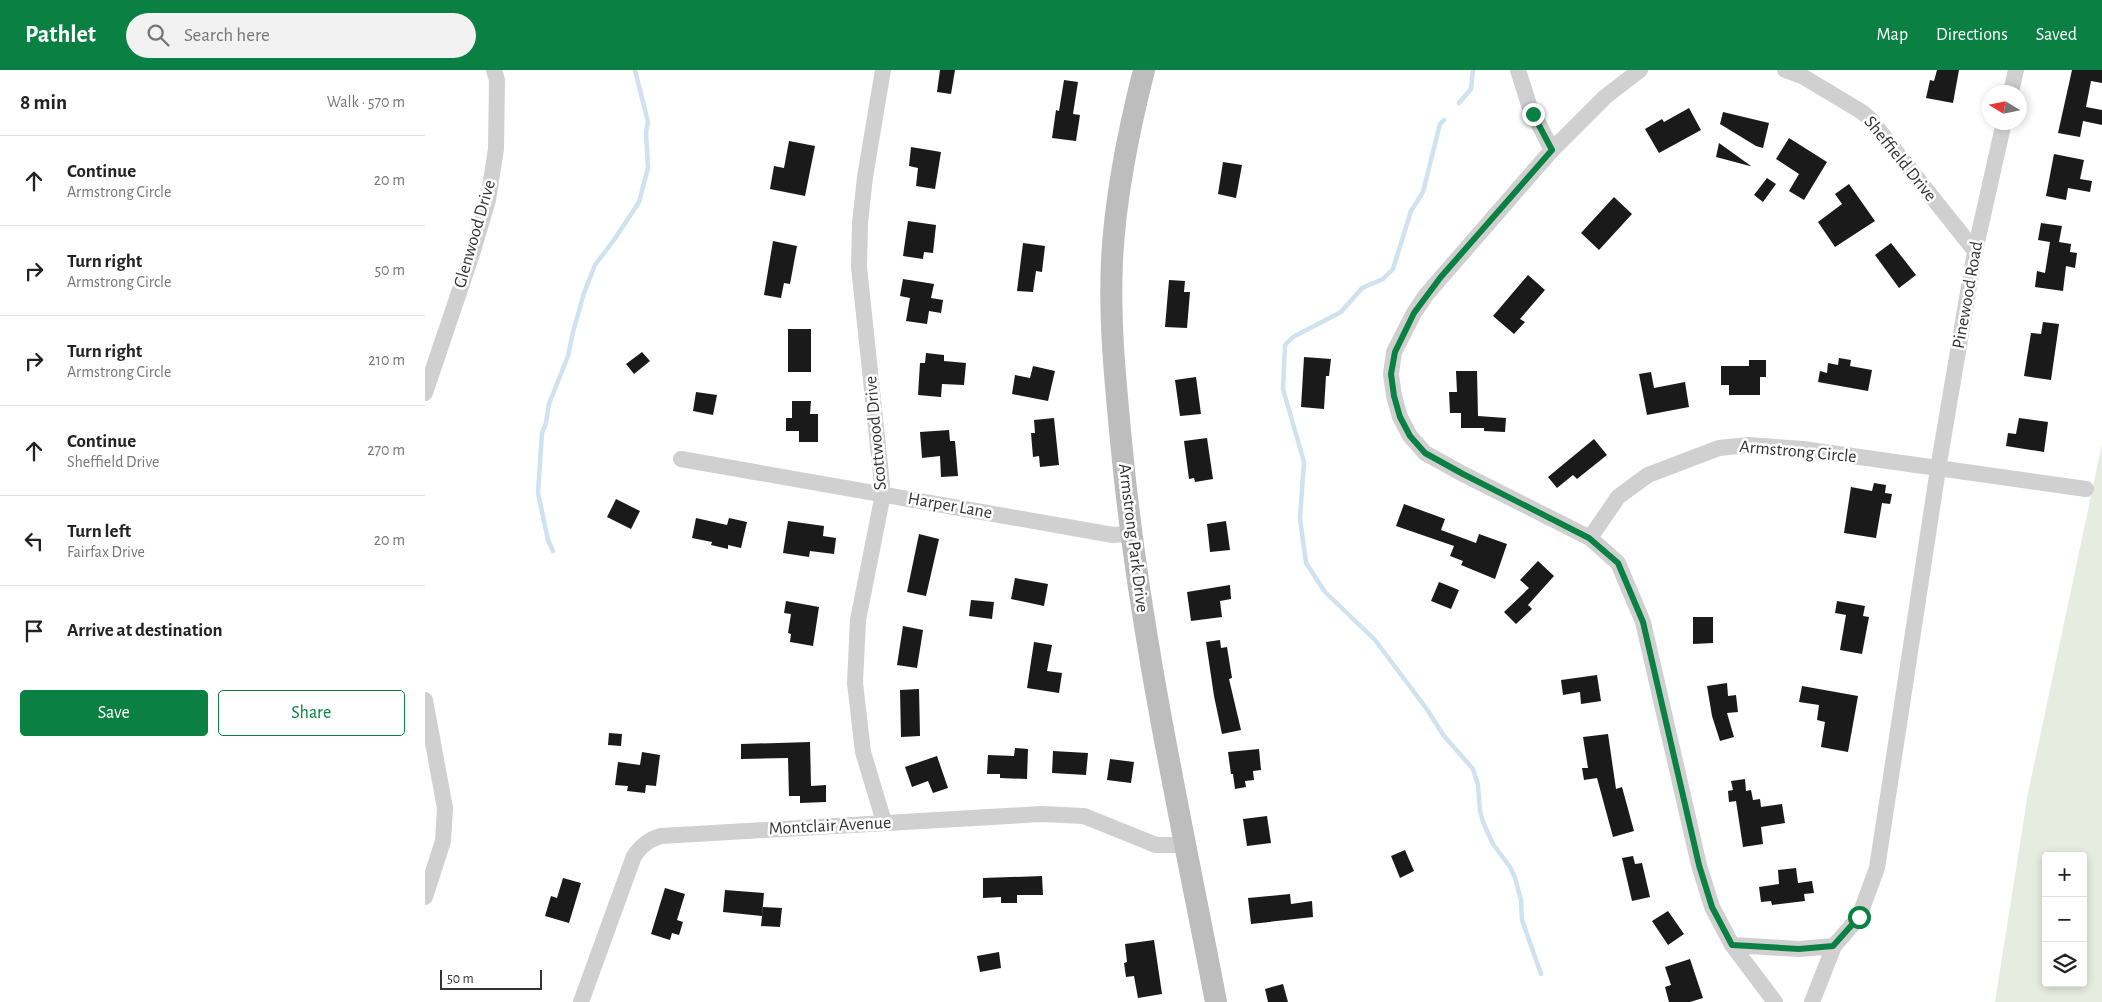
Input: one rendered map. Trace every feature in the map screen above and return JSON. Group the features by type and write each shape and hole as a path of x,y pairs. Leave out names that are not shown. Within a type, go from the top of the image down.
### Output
{"main road":[{"name":"Armstrong Park Drive","path":"1144,70 1125,152 1115,217 1112,260 1111,342 1130,534 1149,654 1184,846 1217,1002"}],"street":[{"name":"Glenwood Drive","path":"425,394 488,200 496,149 497,80 494,70"},
{"name":"Scottwood Drive","path":"883,70 865,177 860,222 859,268 883,494 858,620 855,683 863,752 884,822"},
{"path":"1518,70 1529,105 1552,150"},
{"path":"1640,70 1605,97 1552,150 1426,295 1403,332 1395,352 1391,374 1394,396 1400,417 1410,436 1425,453 1589,538 1618,563 1643,622 1699,865 1712,907 1732,945 1775,1002"},
{"name":"Sheffield Drive","path":"1785,70 1802,76 1866,116 1975,251"},
{"path":"2013,85 2016,70"},
{"name":"Pinewood Road","path":"1938,468 1975,251 2002,130"},
{"name":"Armstrong Circle","path":"1589,538 1618,497 1648,475 1719,448 1748,445 1803,449 2086,489"},
{"name":"Harper Lane","path":"681,459 1113,535 1130,534"},
{"path":"1812,1002 1833,946 1859,917 1877,868 1938,468"},
{"path":"425,700 445,808 443,841 429,874 425,897"},
{"name":"Montclair Avenue","path":"581,1002 634,856 642,845 651,839 679,834 1042,814 1084,816 1156,845 1184,846"},
{"path":"1732,945 1799,949 1833,946"}],"shaded area":[{"path":"2102,444 2102,1002 1995,1002 2028,793"}],"building":[{"path":"940,70 955,70 951,94 937,92"},
{"path":"1937,70 1959,70 1953,103 1926,98 1930,80 1934,81"},
{"path":"2072,70 2102,70 2102,83 2091,81 2086,107 2102,110 2102,125 2083,121 2080,137 2058,133"},
{"path":"1064,80 1078,82 1073,114 1080,115 1076,141 1052,138 1056,110 1059,111"},
{"path":"1689,108 1701,130 1659,153 1645,129 1662,119 1664,122"},
{"path":"1723,112 1769,123 1763,148 1756,146 1720,124"},
{"path":"1789,138 1827,162 1804,200 1789,191 1799,174 1776,159"},
{"path":"789,141 815,146 805,196 770,189 774,166 784,168"},
{"path":"1719,143 1751,166 1716,157"},
{"path":"911,147 941,152 935,189 916,186 918,168 909,166"},
{"path":"2054,154 2084,160 2080,179 2092,181 2090,192 2068,188 2066,200 2046,196"},
{"path":"1223,162 1242,165 1236,198 1218,194"},
{"path":"1767,178 1776,184 1763,202 1754,195"},
{"path":"1849,184 1875,221 1835,247 1818,222 1842,204 1835,194"},
{"path":"1614,197 1632,214 1599,250 1581,233"},
{"path":"908,221 936,225 933,253 924,252 923,259 903,256"},
{"path":"2041,223 2062,226 2059,242 2071,244 2070,252 2077,253 2075,268 2066,266 2063,291 2035,287 2037,271 2045,273 2050,242 2038,240"},
{"path":"773,241 797,246 790,284 784,283 781,298 764,295"},
{"path":"1023,243 1045,246 1042,272 1036,271 1033,292 1017,291"},
{"path":"1891,243 1916,275 1899,288 1875,255"},
{"path":"1528,275 1545,290 1520,319 1525,322 1514,334 1493,316"},
{"path":"903,279 934,284 931,298 943,300 941,313 929,311 927,324 906,321 910,298 900,296"},
{"path":"1169,280 1185,281 1184,292 1190,292 1187,328 1165,327"},
{"path":"2043,322 2059,324 2051,380 2024,376 2031,333 2041,334"},
{"path":"788,329 811,329 811,372 788,372"},
{"path":"642,352 650,361 634,374 626,364"},
{"path":"926,353 944,355 944,361 966,363 964,385 942,384 941,397 918,395 920,363 925,363"},
{"path":"1304,357 1331,359 1329,376 1326,376 1324,409 1301,407"},
{"path":"1839,358 1851,360 1850,366 1872,370 1868,391 1818,382 1820,371 1827,373 1828,363 1838,365"},
{"path":"1749,360 1766,360 1766,377 1760,377 1760,395 1729,395 1729,385 1721,385 1721,366 1749,366"},
{"path":"1033,366 1055,371 1048,401 1012,394 1015,375 1030,378"},
{"path":"1456,371 1477,371 1478,416 1506,418 1505,432 1484,431 1484,428 1461,428 1461,413 1450,413 1449,392 1457,392"},
{"path":"1651,372 1654,388 1685,382 1689,407 1647,415 1639,374"},
{"path":"1196,377 1201,414 1180,416 1175,380"},
{"path":"696,392 717,395 713,415 693,411"},
{"path":"792,401 811,401 810,414 818,414 818,442 799,442 799,431 786,431 786,418 792,418"},
{"path":"1054,418 1059,465 1040,467 1039,456 1033,457 1031,433 1035,433 1034,420"},
{"path":"2019,418 2048,422 2044,452 2006,446 2008,433 2016,434"},
{"path":"949,430 950,441 955,441 958,476 941,477 940,456 922,458 920,432"},
{"path":"1207,438 1213,479 1195,482 1194,478 1189,479 1184,441"},
{"path":"1594,439 1607,455 1577,479 1573,475 1557,488 1548,477"},
{"path":"1874,483 1886,485 1885,493 1892,494 1890,504 1882,503 1876,538 1844,533 1851,487 1872,491"},
{"path":"616,499 640,511 631,529 607,517"},
{"path":"1404,504 1445,519 1441,530 1476,543 1479,534 1507,544 1495,579 1461,565 1463,561 1450,556 1454,546 1396,526"},
{"path":"696,518 727,525 729,518 747,522 741,548 728,545 728,549 711,545 712,542 692,538"},
{"path":"788,521 824,526 823,536 836,538 834,554 810,551 809,557 783,553"},
{"path":"1226,521 1230,550 1210,552 1207,524"},
{"path":"919,534 939,539 926,596 907,592"},
{"path":"1538,561 1554,576 1528,605 1532,609 1516,624 1504,612 1529,588 1520,580"},
{"path":"1015,578 1048,584 1044,606 1011,599"},
{"path":"1439,582 1459,590 1451,609 1431,601"},
{"path":"1230,585 1231,599 1220,601 1222,617 1191,621 1187,592"},
{"path":"971,600 994,602 992,619 969,616"},
{"path":"786,601 819,607 813,646 790,642 791,634 788,633 791,614 784,613"},
{"path":"1837,601 1865,606 1863,616 1869,617 1862,654 1840,650 1846,615 1835,613"},
{"path":"1693,617 1713,617 1713,643 1693,644"},
{"path":"903,626 923,630 917,668 897,665"},
{"path":"1220,640 1221,648 1227,647 1232,678 1229,679 1241,730 1222,734 1206,642"},
{"path":"1034,642 1052,645 1047,671 1062,673 1059,693 1027,688"},
{"path":"1597,675 1601,701 1581,704 1580,692 1563,695 1561,680"},
{"path":"1727,683 1728,696 1736,695 1738,712 1727,713 1734,737 1720,741 1712,716 1707,686"},
{"path":"1802,686 1858,696 1848,752 1821,747 1825,722 1817,720 1819,705 1799,702"},
{"path":"919,689 920,736 901,737 900,690"},
{"path":"609,733 622,734 621,746 608,745"},
{"path":"1608,734 1616,789 1622,787 1634,831 1613,837 1597,778 1584,780 1582,768 1588,768 1583,737"},
{"path":"810,742 811,786 826,785 826,802 800,803 800,796 789,796 788,758 741,759 741,744"},
{"path":"1015,748 1028,749 1027,779 1000,778 1000,774 987,774 988,755 1014,756"},
{"path":"1259,749 1261,770 1253,771 1254,780 1245,781 1246,787 1235,789 1228,752"},
{"path":"1053,751 1088,753 1086,775 1052,773"},
{"path":"642,752 660,755 656,786 646,785 645,793 627,791 628,786 615,785 618,762 640,765"},
{"path":"937,756 948,788 933,793 928,781 912,787 905,767"},
{"path":"1110,759 1134,762 1131,783 1107,780"},
{"path":"1745,779 1746,791 1751,790 1753,800 1760,799 1761,807 1782,804 1785,823 1761,827 1763,844 1743,847 1736,801 1729,802 1728,791 1733,790 1731,781"},
{"path":"1267,816 1271,843 1247,846 1243,819"},
{"path":"1405,850 1414,871 1400,878 1391,856"},
{"path":"1633,856 1635,864 1642,863 1650,897 1632,901 1622,858"},
{"path":"1796,868 1798,883 1812,881 1814,893 1804,894 1805,901 1772,905 1771,901 1761,902 1759,887 1779,884 1778,870"},
{"path":"1042,876 1043,895 1017,895 1017,903 1001,903 1001,897 983,898 983,878"},
{"path":"563,878 581,883 569,923 545,916 551,896 557,898"},
{"path":"665,888 685,894 677,920 683,922 679,935 672,933 670,940 651,934"},
{"path":"725,890 764,893 762,916 723,912"},
{"path":"1290,894 1291,904 1312,901 1313,917 1251,924 1248,898"},
{"path":"763,907 782,908 780,927 761,926"},
{"path":"1668,911 1684,934 1668,945 1652,921"},
{"path":"1154,940 1162,994 1138,998 1134,976 1126,977 1124,963 1127,962 1125,944"},
{"path":"999,952 1001,968 980,972 977,956"},
{"path":"1690,959 1703,998 1690,1002 1669,1002 1665,987 1671,985 1665,967"},
{"path":"1283,984 1288,1002 1268,1002 1265,989"}],"waterway":[{"path":"553,551 548,540 538,493 542,433 546,423 549,404 568,356 584,293 595,265 639,202 648,168 646,132 648,122 635,70"},
{"path":"1459,103 1471,89 1473,70"},
{"path":"1444,120 1440,124 1423,192 1411,211 1393,269 1383,279 1362,288 1341,312 1293,337 1285,345 1283,389 1304,462 1300,518 1306,563 1325,592 1375,640 1426,708 1444,736 1473,769 1478,785 1483,822 1493,844 1510,867 1515,878 1521,900 1522,920 1541,974"}],"route":[{"path":"1533,114 1552,150 1426,295 1403,332 1395,352 1391,374 1394,396 1400,417 1410,436 1425,453 1589,538 1618,563 1643,622 1699,865 1712,907 1732,945 1799,949 1833,946 1859,917"}]}
